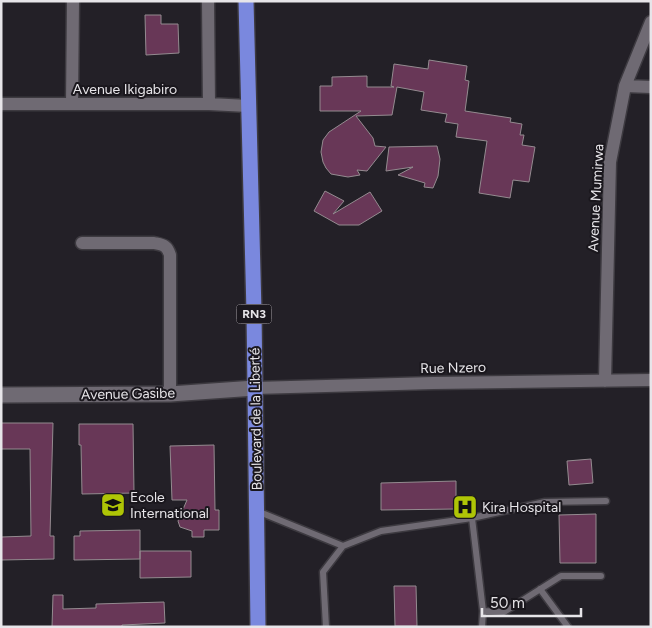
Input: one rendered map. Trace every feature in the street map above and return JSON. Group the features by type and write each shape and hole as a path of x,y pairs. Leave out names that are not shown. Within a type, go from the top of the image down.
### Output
{"highway":[{"name":"Boulevard de la Liberté","path":"246,1 255,388 258,627"}],"street":[{"path":"72,104 73,1"},
{"path":"208,1 209,104"},
{"name":"Avenue Mumirwa","path":"605,381 610,162 625,86 651,22"},
{"path":"625,86 651,87"},
{"name":"Avenue Ikigabiro","path":"1,104 209,104 248,106"},
{"path":"82,244 154,243 168,248 170,254 170,394"},
{"name":"Rue Nzero","path":"255,388 651,380"},
{"name":"Avenue Gasibe","path":"1,395 170,394 255,388"}],"lane":[{"path":"326,627 323,572 343,546 380,531 472,518 545,502 606,500"},
{"path":"257,511 343,546"},
{"path":"472,518 483,610 482,627"},
{"path":"483,610 504,612 561,576 601,576"},
{"path":"540,589 568,627"}],"building":[{"path":"145,15 161,15 161,24 178,24 179,53 146,55"},
{"path":"429,60 467,66 465,80 469,81 465,111 511,118 510,122 522,124 520,135 524,135 522,145 535,147 529,182 513,180 510,198 479,193 487,141 456,137 458,124 445,122 447,114 421,110 424,92 397,87 392,115 356,116 373,138 375,146 386,147 367,171 357,170 360,175 348,177 331,174 326,168 321,152 323,140 329,132 361,111 320,111 320,86 332,86 332,77 367,76 367,87 394,87 391,86 394,64 428,69"},
{"path":"437,146 440,159 438,176 433,188 424,187 425,183 398,175 413,167 386,171 389,147"},
{"path":"325,191 344,201 333,214 370,192 382,211 359,225 339,225 314,211"},
{"path":"1,423 53,423 50,536 54,536 54,559 1,560 1,537 31,536 30,449 1,449"},
{"path":"79,424 133,424 134,493 82,494"},
{"path":"214,445 215,510 219,510 219,530 204,530 204,537 192,537 192,531 180,527 178,521 187,500 172,500 170,446"},
{"path":"591,459 593,483 569,485 567,461"},
{"path":"456,481 456,509 381,510 381,483"},
{"path":"596,514 596,563 560,563 559,515"},
{"path":"140,530 140,559 74,560 74,536 80,536 80,531"},
{"path":"140,551 191,551 191,577 140,578"},
{"path":"394,586 416,586 417,626 395,626"},
{"path":"53,595 63,595 63,609 96,608 96,604 164,602 165,623 122,625 122,627 52,627"}],"place":[{"name":"Ecole International","path":"113,505"},
{"name":"Kira Hospital","path":"465,507"}]}
